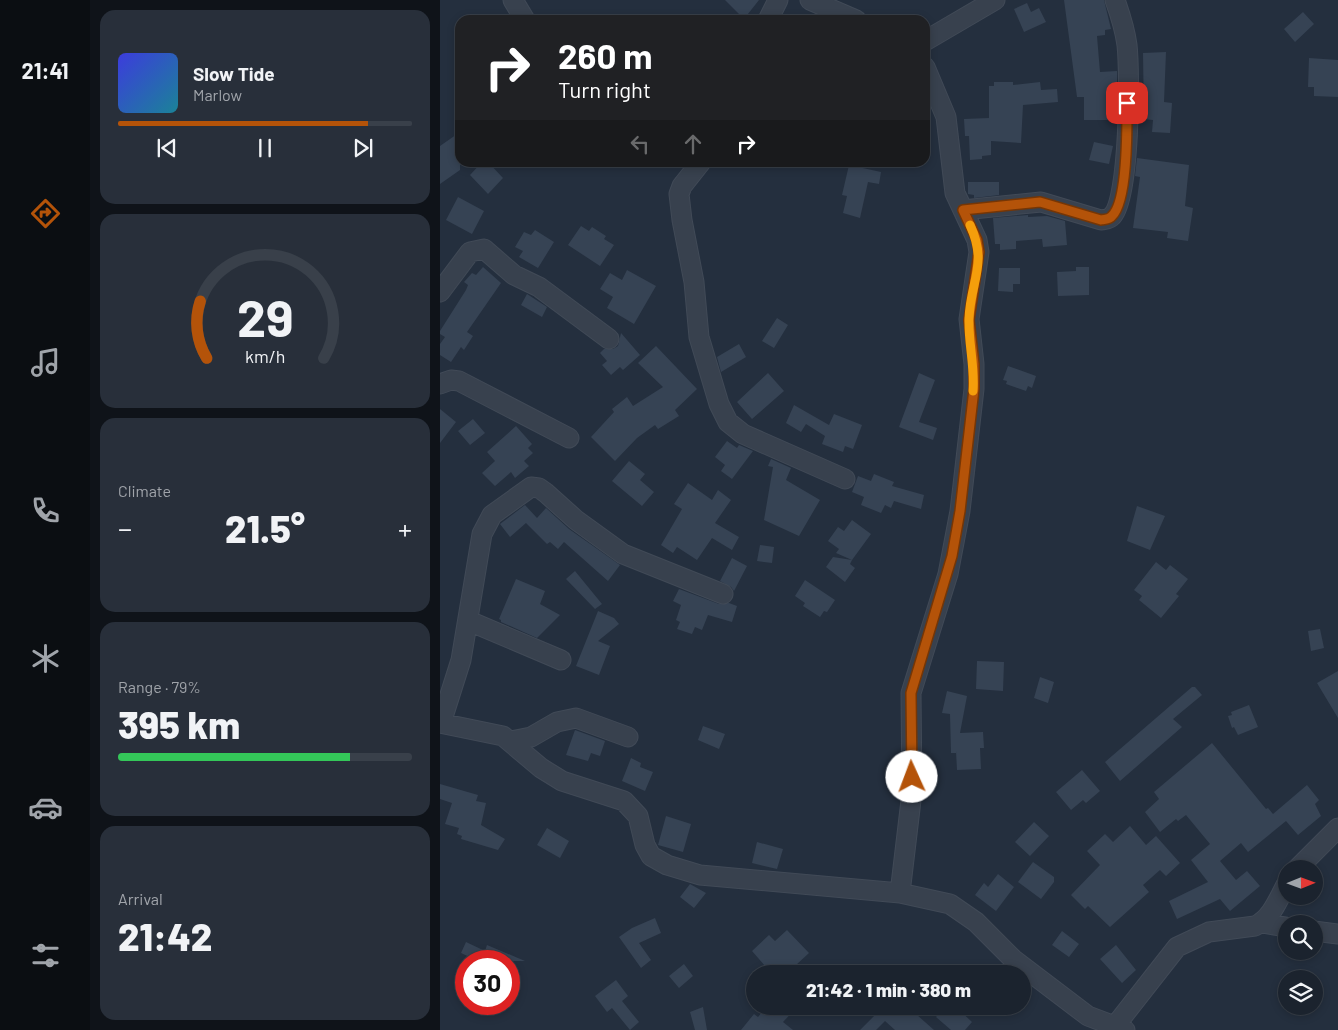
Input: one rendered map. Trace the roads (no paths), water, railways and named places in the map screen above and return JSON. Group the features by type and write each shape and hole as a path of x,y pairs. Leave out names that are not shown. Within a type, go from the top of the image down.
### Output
{"street":[{"path":"512,0 522,15"},
{"path":"770,15 778,0"},
{"path":"810,0 844,15"},
{"path":"930,38 994,0"},
{"path":"963,210 1040,202 1101,220 1108,219 1114,215 1121,190 1127,151 1128,66 1127,43 1115,0"},
{"path":"900,893 912,792 911,693 952,556 960,511 974,389 974,364 969,320 979,252 977,240 955,192 947,122 930,88"},
{"path":"697,167 682,186 679,194 694,282 699,338 719,404 728,422 743,434 845,479"},
{"path":"440,292 470,252 484,249 514,275 539,287 609,339"},
{"path":"440,384 451,380 458,381 569,438"},
{"path":"722,594 623,554 576,520 546,493 539,488 531,487 492,515 486,523 482,534 461,660 441,723 496,733 511,741 542,768 562,781 617,797 629,804 638,816 645,846 651,856 667,865 700,875 900,893 950,904 961,910 998,942 1013,959 1088,1023 1120,1028 1176,947 1209,932 1255,926 1262,923 1278,899"},
{"path":"469,621 560,660"},
{"path":"511,741 531,737 557,722 576,718 628,737"},
{"path":"1306,860 1338,828"},
{"path":"1262,923 1278,926"},
{"path":"1323,932 1338,934"}]}
